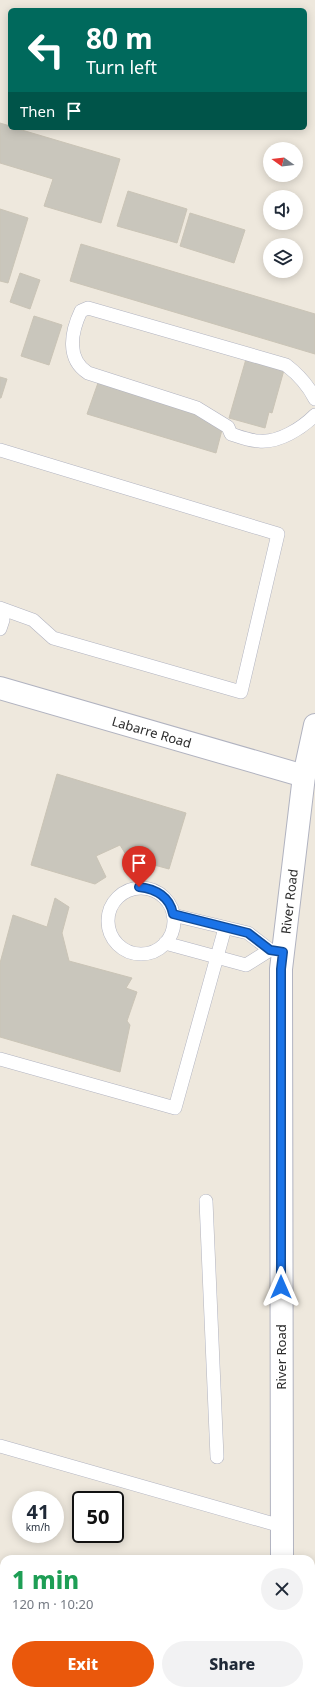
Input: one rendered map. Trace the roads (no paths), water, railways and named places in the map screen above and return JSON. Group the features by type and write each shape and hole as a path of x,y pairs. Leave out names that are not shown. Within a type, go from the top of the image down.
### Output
{"main road":[{"name":"Labarre Road","path":"1,692 304,776"},
{"name":"River Road","path":"282,1555 281,969 276,951 304,776 315,725"}],"lane":[{"path":"315,399 309,387 300,376 286,365 88,308 81,311 76,321 72,340 75,358 80,368 88,373 197,408 228,427 231,434 259,441 272,440 300,427 315,415"},
{"path":"0,450 278,534 241,692 53,638 33,620 0,608"},
{"path":"0,614 3,620 0,629"},
{"path":"139,887 160,893 168,900 174,920 173,931 165,943 159,949 148,953 137,954 126,951 117,944 111,935 108,924 109,913 113,903 120,895 139,887"},
{"path":"173,914 248,933 276,951"},
{"path":"0,1059 175,1108 225,928"},
{"path":"165,943 246,965 276,951"},
{"path":"206,1201 217,1457"},
{"path":"0,1446 281,1526"}]}
